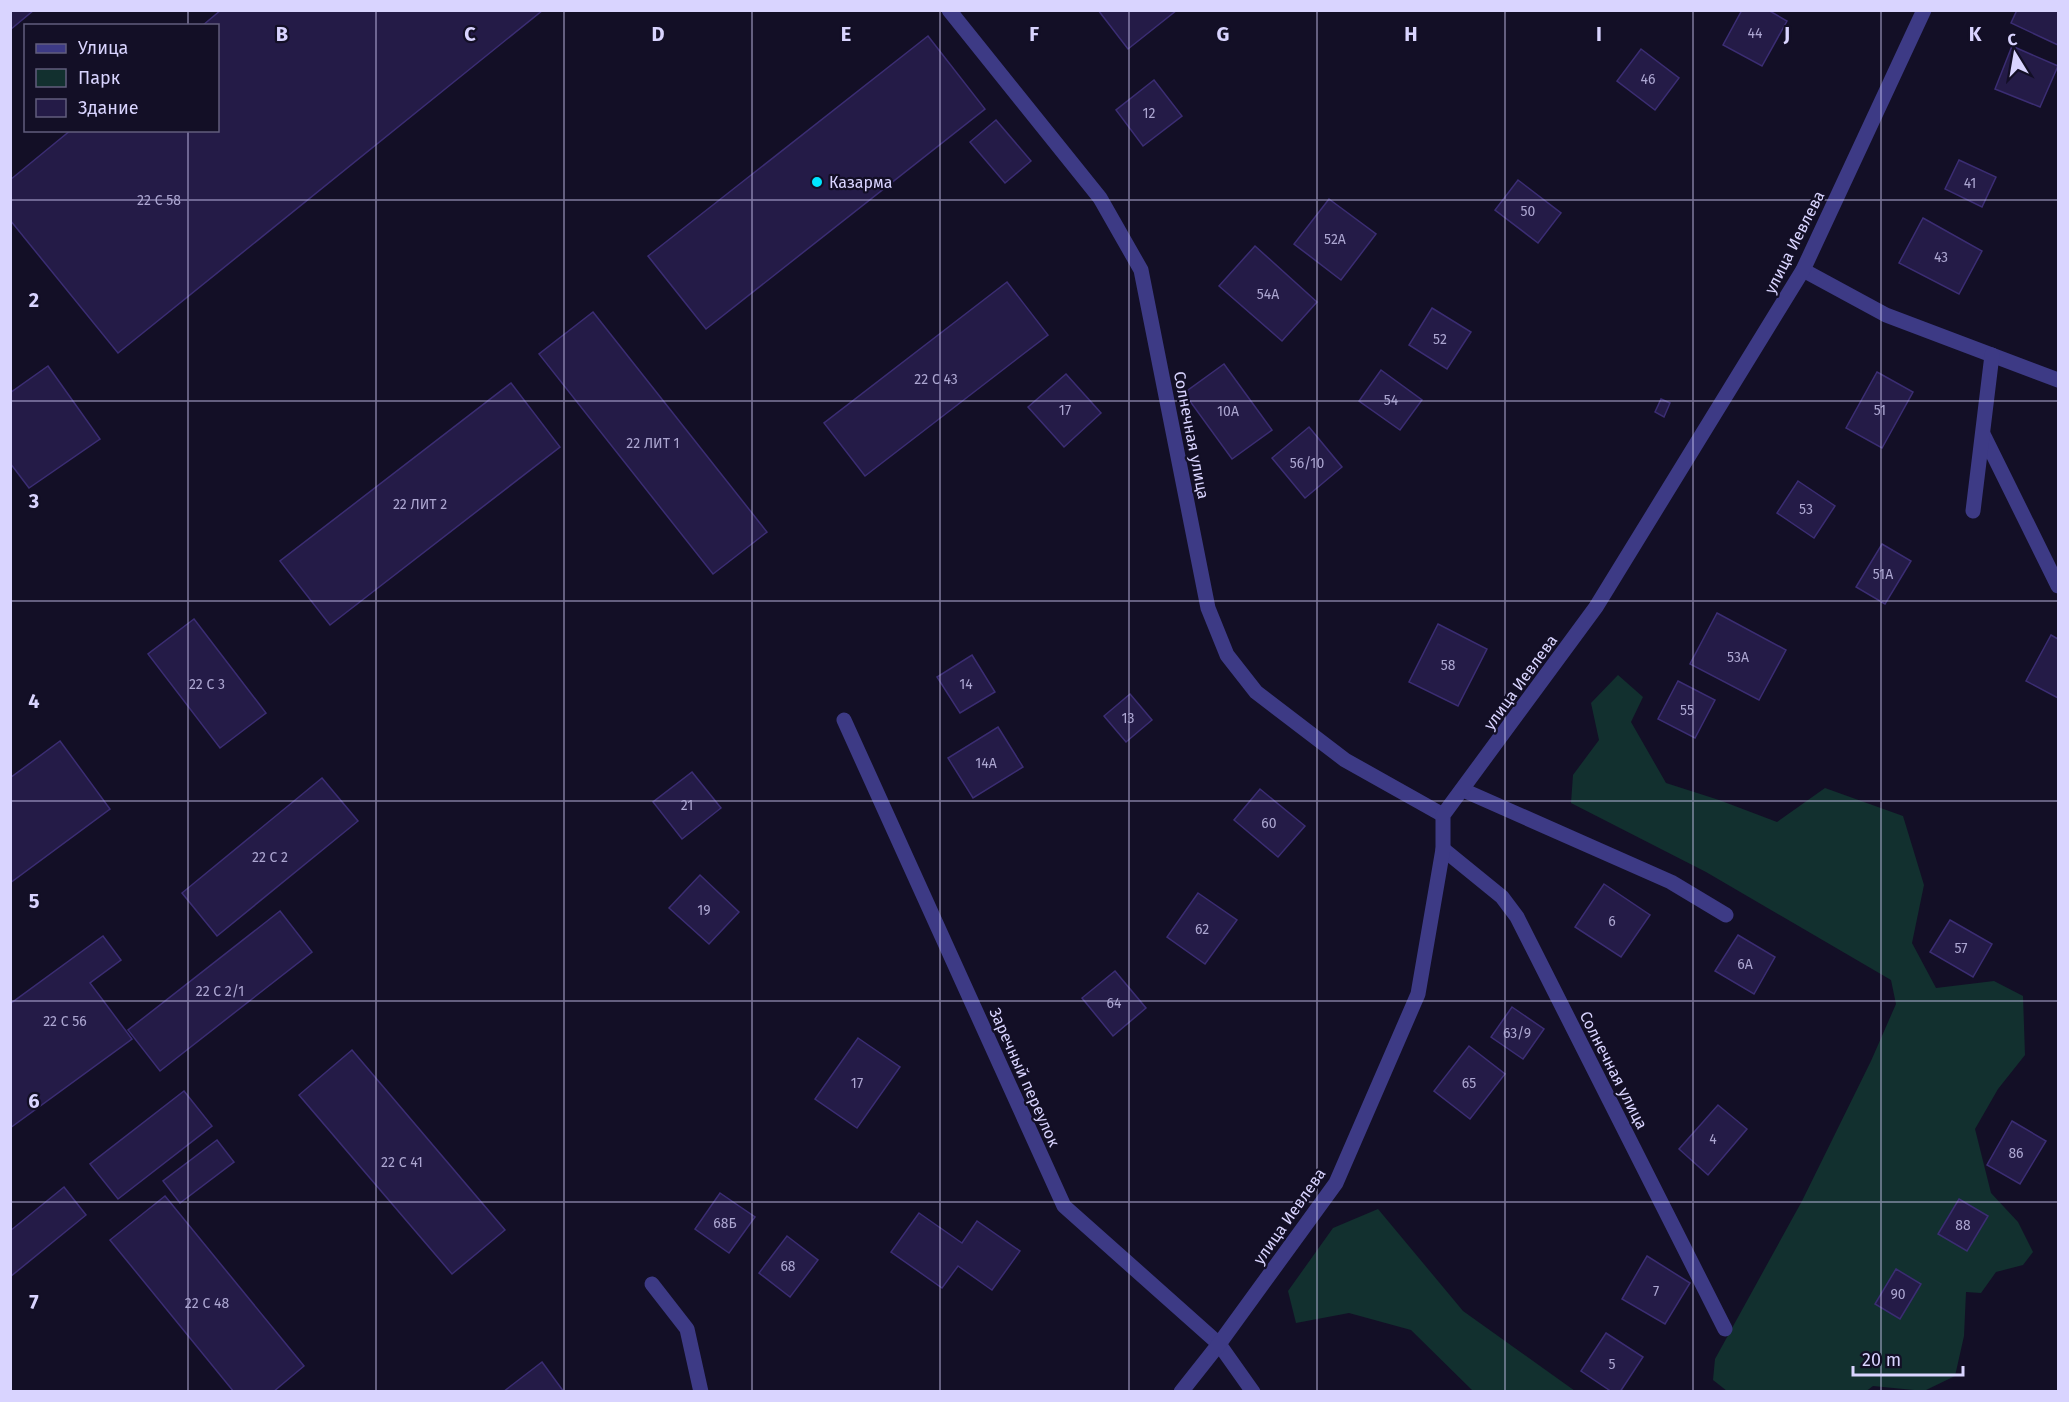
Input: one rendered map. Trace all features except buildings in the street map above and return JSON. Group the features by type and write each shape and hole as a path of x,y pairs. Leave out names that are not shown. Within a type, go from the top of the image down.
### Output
{"street":[{"name":"Солнечная улица","path":"949,10 1100,198 1141,270 1208,608 1227,655 1256,692 1345,760 1443,815"},
{"name":"улица Иевлева","path":"1187,1388 1336,1183 1418,994 1443,849 1443,815 1596,607 1803,270 1924,10"},
{"path":"1803,270 1886,315 2058,380"},
{"path":"1973,511 1992,355"},
{"path":"1983,435 2058,586"},
{"name":"Заречный переулок","path":"844,720 1064,1206 1219,1344 1253,1392"},
{"path":"1463,790 1671,882 1726,915"},
{"name":"Солнечная улица","path":"1443,849 1502,897 1517,917 1725,1329"},
{"path":"652,1284 687,1329 701,1392"}],"green space":[{"path":"1618,675 1643,697 1631,722 1666,783 1777,822 1825,788 1903,816 1924,885 1912,943 1936,988 1994,981 2023,996 2025,1055 1998,1089 1975,1129 1991,1193 2018,1222 2033,1252 2023,1265 1996,1272 1981,1293 1966,1292 1964,1336 1955,1376 1924,1391 1873,1386 1865,1392 1727,1391 1713,1380 1715,1359 1802,1201 1871,1061 1896,1004 1891,980 1706,872 1571,803 1573,775 1599,740 1591,703"},
{"path":"1378,1209 1463,1311 1575,1391 1473,1391 1411,1330 1349,1313 1296,1323 1288,1291 1333,1228"}],"place":[{"name":"Казарма","path":"817,182"}]}
